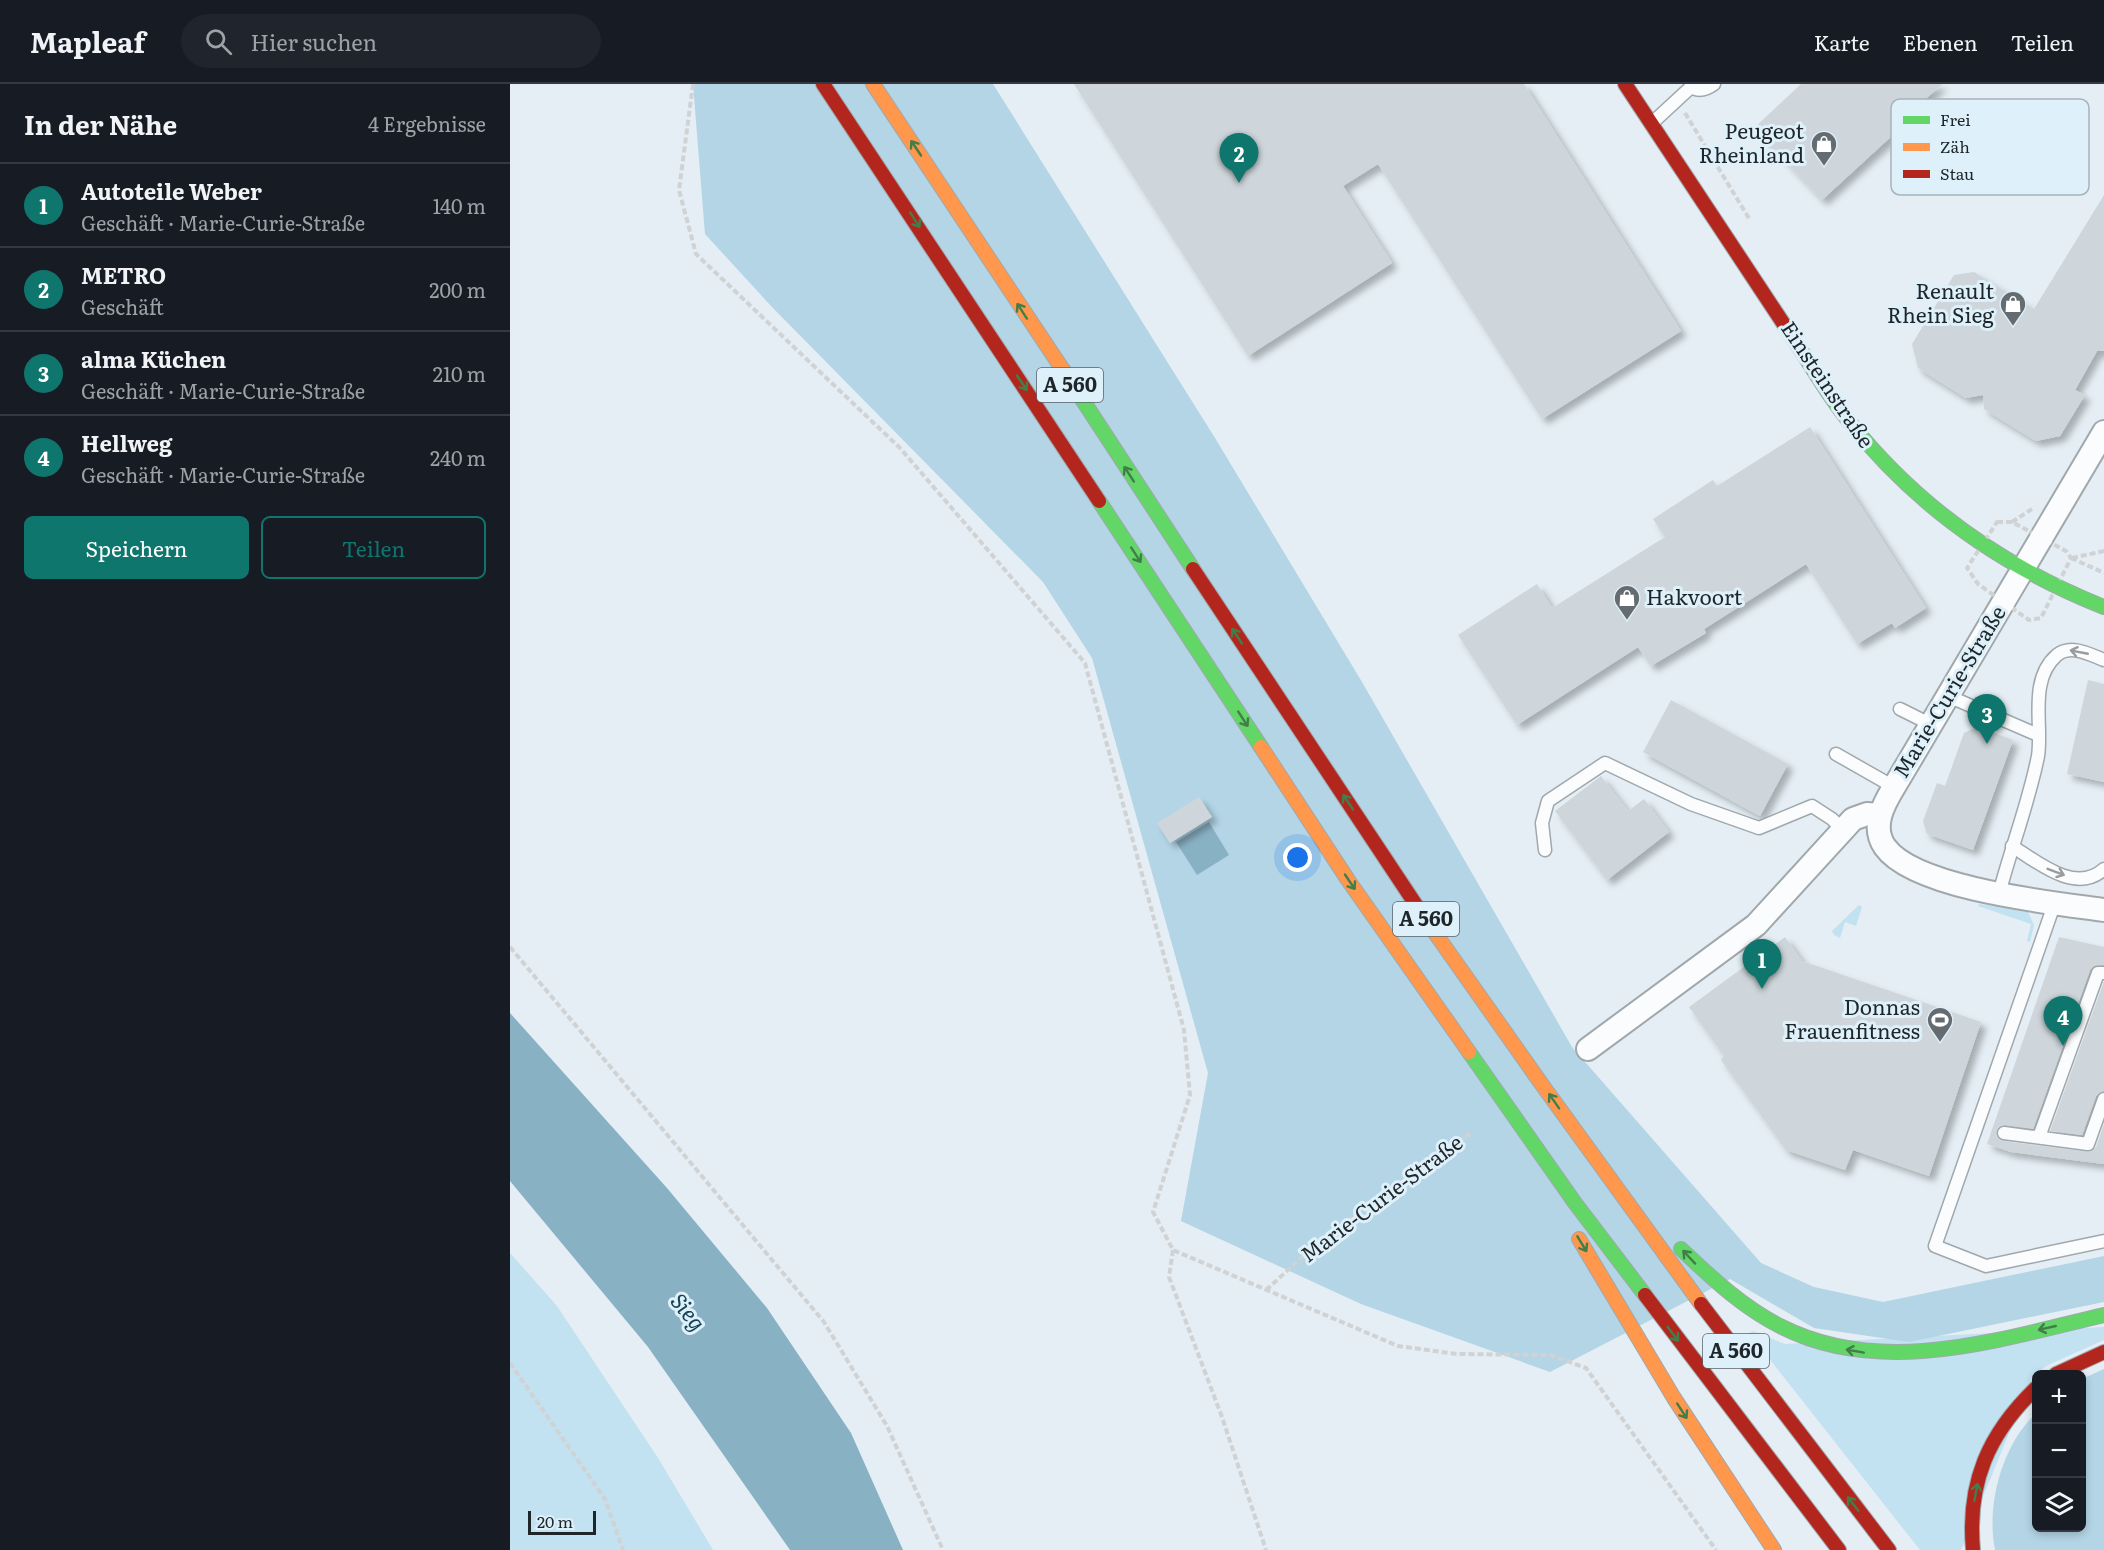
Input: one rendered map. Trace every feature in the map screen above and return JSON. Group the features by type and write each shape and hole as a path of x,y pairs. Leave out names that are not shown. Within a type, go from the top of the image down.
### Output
{"main road":[{"name":"A 560","path":"823,84 890,181 1348,880 1575,1203 1839,1550"},
{"name":"A 560","path":"873,84 1419,908 1587,1149 1770,1398 1889,1550"},
{"name":"Einsteinstraße","path":"1627,85 1650,124 1846,418 1876,457 1964,534 2022,569 2104,607"},
{"path":"1466,1049 1558,1203"},
{"path":"1587,1149 1706,1275 1731,1296 1759,1316 1796,1335 1834,1348 1867,1354 1927,1352 1974,1345 2104,1315"},
{"path":"1570,1224 1674,1398 1774,1550"},
{"path":"2065,1370 2104,1352"},
{"path":"1973,1550 1972,1512 1978,1480 1989,1448 2009,1414 2032,1393"}],"street":[{"name":"Marie-Curie-Straße","path":"1880,815 1930,724 2104,432"},
{"path":"1588,1049 1756,925 1843,830 1860,816 1880,815 1878,826 1885,847 1909,866 1974,889 2104,910"}],"lane":[{"path":"1650,124 1689,85 1696,90 1707,90 1714,84"},
{"path":"1999,894 2038,754 2037,712 2047,667 2055,657 2072,649 2104,660"},
{"path":"1948,696 2038,735"},
{"path":"1900,709 1930,724"},
{"path":"1836,754 1894,787"},
{"path":"1545,850 1542,823 1548,801 1605,763 1691,804 1759,828 1812,806 1832,819 1843,830"},
{"path":"2012,846 2059,875 2085,880 2095,877 2104,869"},
{"path":"2055,902 1935,1246 1986,1266 2104,1241"},
{"path":"2040,1137 2098,973 2104,973"},
{"path":"2004,1133 2088,1144 2104,1099"}],"path":[{"path":"693,84 679,190 696,254 900,448 1085,663 1184,1030 1190,1095 1153,1212 1173,1250 1169,1277 1222,1417 1266,1550"},
{"path":"1677,99 1754,225"},
{"path":"1988,515 1997,522"},
{"path":"2104,551 2072,558 2104,573"},
{"path":"510,947 824,1322 887,1426 943,1550"},
{"name":"Marie-Curie-Straße","path":"1266,1290 1321,1240 1472,1132"},
{"path":"1173,1250 1398,1346 1456,1354 1550,1355 1586,1368 1716,1550"},
{"path":"510,1363 605,1499 623,1550"}],"shaded area":[{"path":"693,84 993,84 1215,438 1362,682 1572,1047 1761,1263 1814,1287 1883,1302 2104,1256 2104,1302 1909,1342 1814,1328 1730,1279 1550,1372 1361,1304 1181,1221 1208,1073 1092,658 1043,582 771,306 705,234"},
{"path":"1979,904 2028,912 2034,925 2030,942 2027,941 2031,924 1978,906"},
{"path":"1859,905 1862,907 1856,926 1845,922 1840,938 1834,935 1832,931"},
{"path":"510,1253 557,1306 658,1458 713,1550 510,1550"},
{"path":"2104,1327 2104,1340 2040,1370 2032,1370 2032,1377 1961,1550 1920,1550 1749,1333 1753,1331 1785,1344"},
{"path":"2104,1369 2104,1550 1995,1550 1993,1514 1999,1477 2014,1442 2032,1417 2032,1532 2086,1532 2086,1377"}],"water":[{"path":"1209,822 1229,855 1197,875 1176,842"},
{"name":"Sieg","path":"510,1013 667,1188 767,1308 851,1433 903,1550 790,1550 648,1347 510,1181"}],"building":[{"path":"1074,84 1524,84 1681,331 1542,419 1378,164 1343,186 1392,263 1248,356"},
{"name":"Peugeot Rheinland","path":"1801,84 1942,84 1926,99 1891,99 1891,137 1822,200 1754,128"},
{"name":"Renault Rhein Sieg","path":"2104,195 2104,351 2097,351 2075,390 2085,395 2060,436 2036,441 1984,409 1983,395 1966,398 1918,368 1912,344 1954,275 1974,272 2034,309"},
{"path":"1810,427 1926,608 1895,628 1892,623 1857,644 1806,564 1704,629 1706,633 1651,666 1638,647 1517,725 1458,635 1537,584 1552,608 1665,537 1653,519 1713,480 1717,486"},
{"path":"2088,680 2104,684 2104,782 2067,774"},
{"path":"1671,700 1788,764 1760,816 1643,752"},
{"path":"1977,727 2013,740 1973,850 1927,834 1923,821 1937,783 1945,786 1964,733"},
{"path":"1601,776 1628,811 1644,799 1669,832 1607,880 1555,811"},
{"path":"1199,797 1212,817 1170,843 1157,823"},
{"path":"1785,937 1802,961 1981,1022 1929,1176 1853,1150 1845,1170 1786,1150 1721,1060 1724,1056 1689,1007"},
{"path":"2059,937 2104,947 2104,965 2094,966 2090,970 2033,1129 2001,1125 1997,1128 1996,1136 2003,1141 2090,1152 2096,1147 2104,1124 2104,1164 2011,1152 1987,1144"},
{"path":"2104,981 2104,1091 2096,1096 2082,1135 2050,1131"}],"traffic: fast":[{"path":"1789,332 1848,420 1902,480 1964,531 1997,553 2031,573 2104,607"},
{"path":"1063,370 1193,569"},
{"path":"1099,501 1261,747"},
{"path":"1469,1052 1575,1203 1645,1295"},
{"path":"1681,1249 1728,1292 1754,1311 1782,1327 1821,1342 1860,1350 1901,1352 1942,1349 1983,1343 2104,1315"}],"traffic: slow":[{"path":"873,84 1063,370"},
{"path":"1261,747 1348,880 1469,1052"},
{"path":"1428,923 1701,1304"},
{"path":"1579,1239 1674,1398 1774,1550"}],"traffic: jam":[{"path":"823,84 1099,501"},
{"path":"1625,84 1789,332"},
{"path":"1193,569 1428,923"},
{"path":"1645,1295 1839,1550"},
{"path":"1701,1304 1889,1550"},
{"path":"2065,1370 2104,1352"},
{"path":"1973,1550 1974,1503 1984,1461 2005,1423 2032,1392"}],"place":[{"name":"Peugeot Rheinland","path":"1824,167"},
{"name":"METRO","path":"1239,183"},
{"name":"Renault Rhein Sieg","path":"2013,327"},
{"name":"Hakvoort","path":"1627,621"},
{"name":"alma Küchen","path":"1987,744"},
{"name":"Autoteile Weber","path":"1762,989"},
{"name":"Donnas Frauenfitness","path":"1940,1043"},
{"name":"Hellweg","path":"2063,1046"}]}
